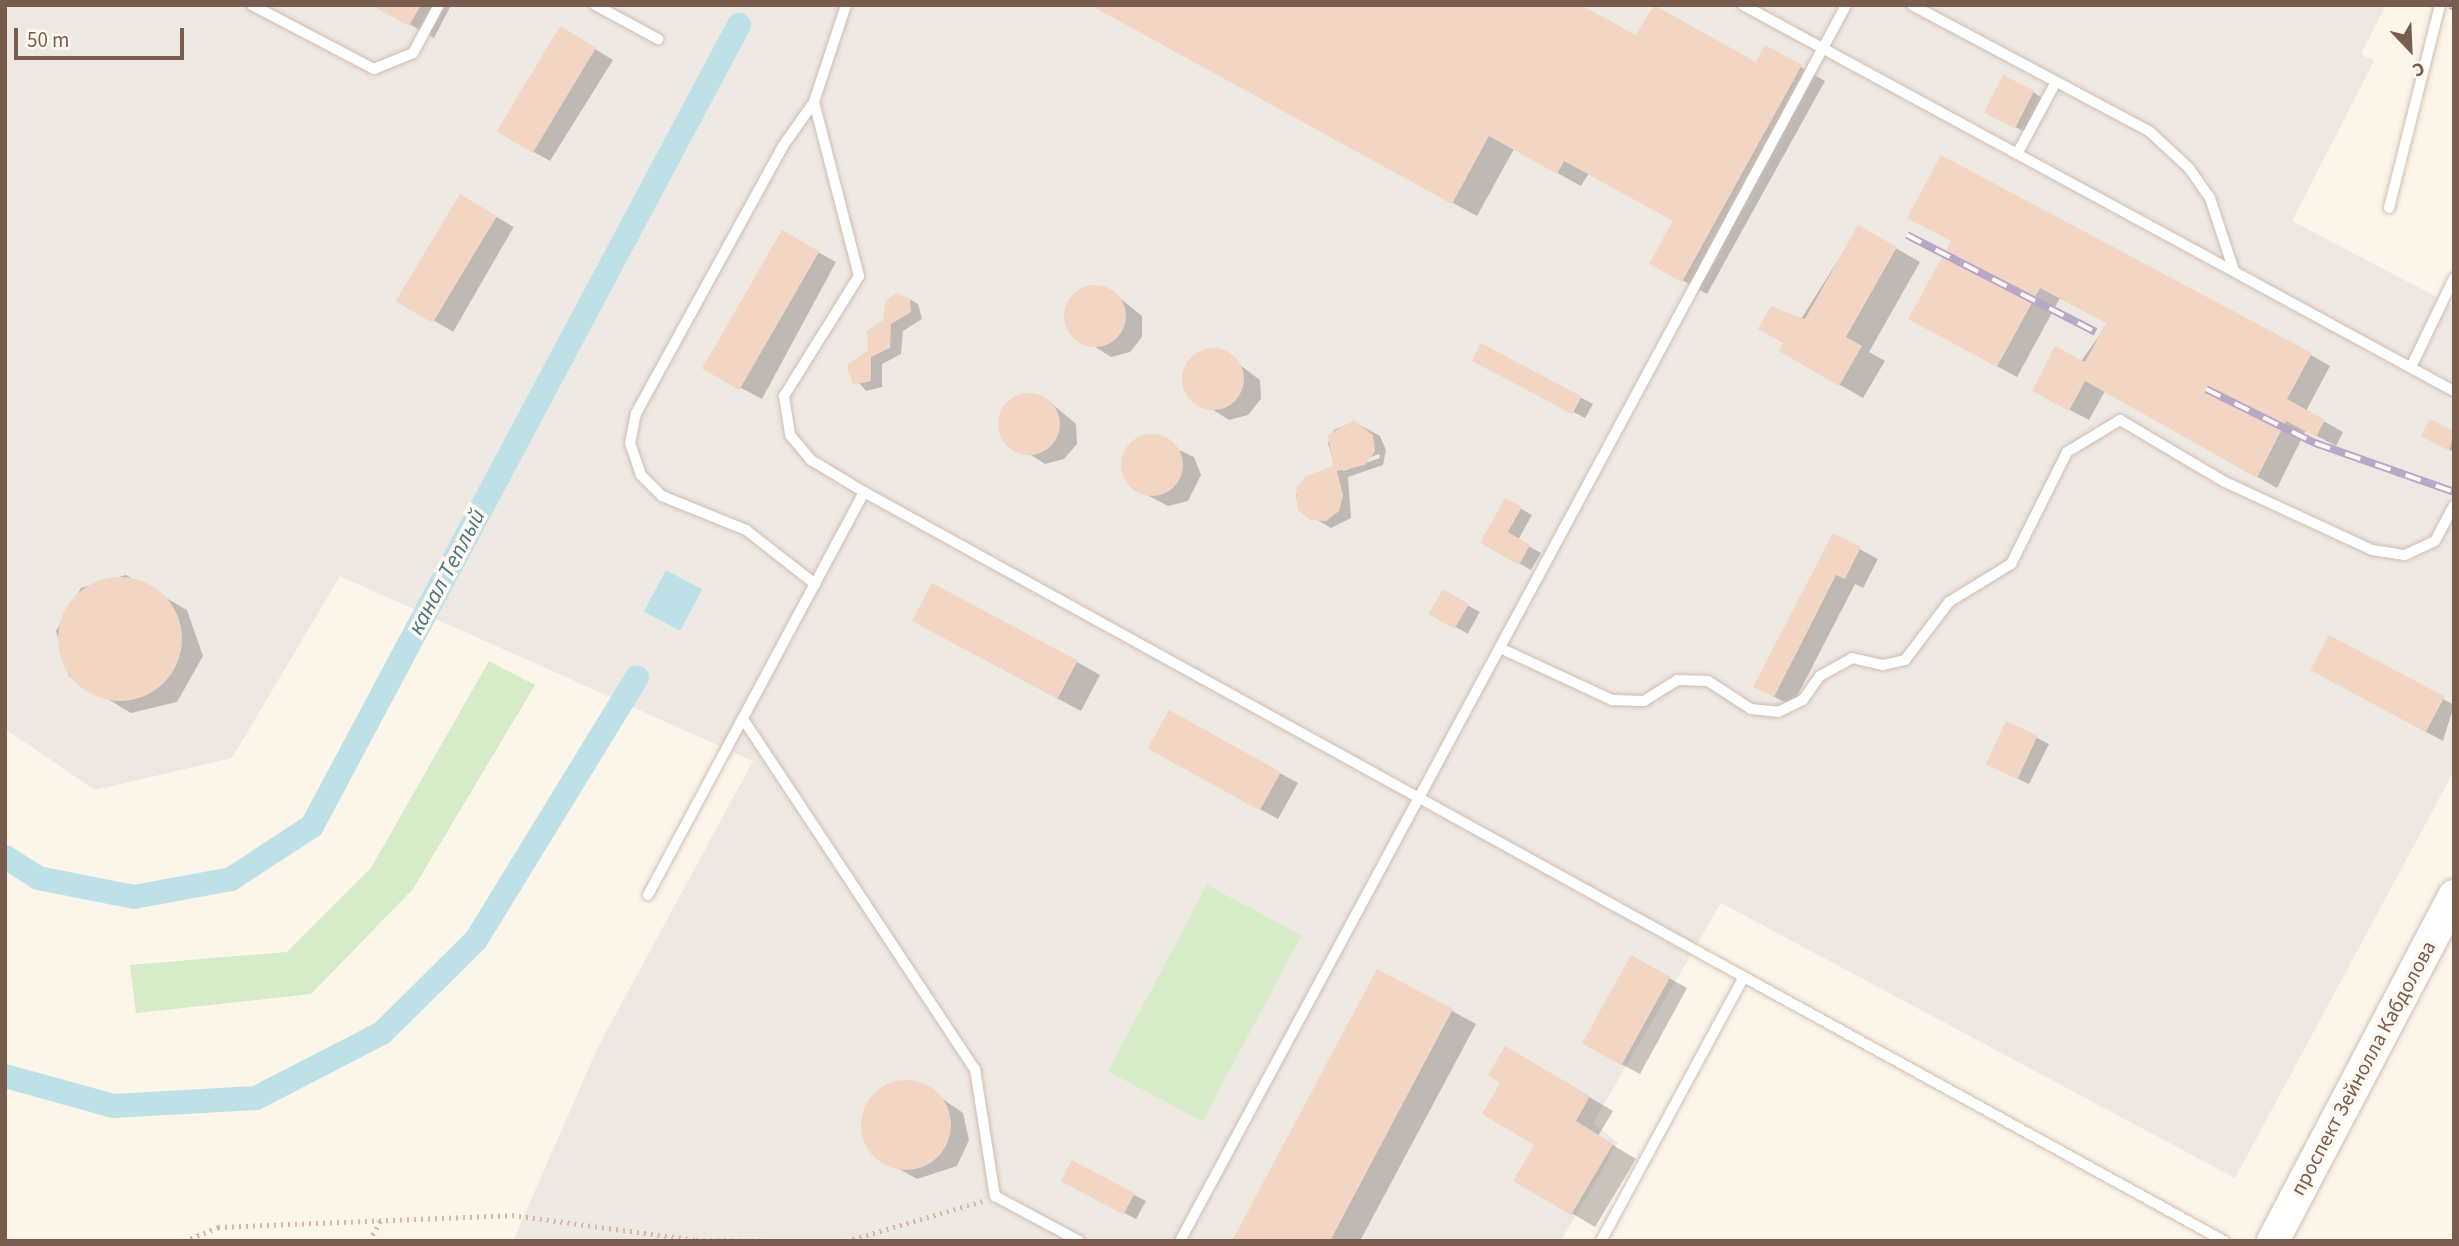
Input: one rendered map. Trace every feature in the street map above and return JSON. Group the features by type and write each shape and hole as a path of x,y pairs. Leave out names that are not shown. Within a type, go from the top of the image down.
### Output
{"main road":[{"name":"проспект Зейнолла Кабдолова","path":"2273,1241 2454,896"}],"lane":[{"path":"251,5 374,69 413,53 439,5"},
{"path":"595,5 658,40"},
{"path":"815,584 746,530 662,496 641,475 630,443 636,413 783,146 814,102 846,5"},
{"path":"1743,5 2454,390"},
{"path":"1180,1241 1846,5"},
{"path":"1912,5 2149,131 2189,168 2210,198 2234,271"},
{"path":"2389,208 2440,5"},
{"path":"2017,154 2056,82"},
{"path":"814,102 859,276 784,396 790,435 811,460 864,492 2224,1241"},
{"path":"2411,367 2454,278"},
{"path":"1500,648 1612,700 1644,701 1677,680 1708,681 1751,709 1778,712 1803,700 1820,676 1852,658 1884,665 1905,660 1949,601 2011,564 2067,452 2120,420 2225,482 2372,550 2405,555 2435,541 2454,506"},
{"path":"648,895 864,492"},
{"path":"743,719 975,1069 995,1196 1079,1241"},
{"path":"1601,1241 1744,976"}],"path":[{"path":"846,1241 995,1196"},
{"path":"184,1241 218,1227 512,1215 696,1240 778,1241"},
{"path":"369,1241 381,1220"}],"shaded area":[{"path":"5,5 2386,5 2361,54 2374,61 2292,221 2454,306 2454,771 2235,1178 1721,903 1593,1123 1618,1143 1561,1241 513,1241 598,1047 753,761 340,576 232,758 95,790 5,729"}],"green space":[{"path":"489,661 535,685 413,889 311,994 136,1013 130,965 287,952 371,868"},
{"path":"1207,885 1301,935 1202,1122 1108,1071"}],"water":[{"path":"666,570 702,589 680,631 644,611"}],"building":[{"path":"371,5 421,5 409,26"},
{"path":"1090,5 1581,5 1636,35 1654,5 1756,62 1765,45 1802,65 1682,282 1649,264 1673,221 1564,161 1557,174 1489,136 1452,204"},
{"path":"560,26 596,48 533,153 497,131"},
{"path":"2003,75 2034,91 2015,128 1984,112"},
{"path":"1941,155 2312,353 2287,399 2325,420 2316,437 2286,421 2257,478 2085,381 2069,411 2032,391 2055,346 2085,362 2106,323 2040,288 1997,367 1908,319 1951,241 1907,218"},
{"path":"460,194 497,216 432,323 396,301"},
{"path":"1858,225 1897,247 1846,337 1862,346 1839,386 1779,351 1783,343 1758,329 1771,306 1805,319"},
{"path":"782,230 819,252 739,390 702,369"},
{"path":"1089,285 1101,285 1117,294 1124,304 1124,328 1117,338 1101,347 1089,347 1078,342 1069,333 1064,322 1064,310 1069,299 1078,290"},
{"path":"897,293 910,299 911,312 891,324 890,348 871,357 871,381 853,385 847,365 868,350 867,331 883,320 886,300"},
{"path":"1481,343 1582,397 1572,414 1472,361"},
{"path":"1207,348 1219,348 1235,357 1242,367 1242,391 1235,401 1219,410 1207,410 1196,405 1187,396 1182,385 1182,373 1187,362 1196,353"},
{"path":"1023,393 1035,393 1051,402 1058,412 1058,436 1051,446 1035,455 1023,455 1012,450 1003,441 998,430 998,418 1003,407 1012,398"},
{"path":"2430,419 2454,431 2449,451 2421,436"},
{"path":"1354,420 1373,435 1375,451 1365,465 1337,471 1343,495 1339,511 1326,521 1310,520 1298,510 1296,488 1306,476 1333,466 1328,435"},
{"path":"1146,434 1158,434 1174,443 1181,453 1181,477 1174,487 1158,496 1146,496 1135,491 1126,482 1121,471 1121,459 1126,448 1135,439"},
{"path":"1505,498 1522,507 1508,532 1530,545 1519,565 1480,543"},
{"path":"1833,533 1861,547 1845,579 1836,575 1774,697 1753,687"},
{"path":"120,577 144,581 164,595 178,615 182,639 178,663 164,683 144,697 120,701 96,697 76,683 62,663 58,639 62,615 76,595 96,581"},
{"path":"932,583 1078,660 1057,698 912,621"},
{"path":"1443,589 1469,604 1454,629 1428,614"},
{"path":"2329,635 2445,697 2426,732 2310,670"},
{"path":"1169,710 1281,772 1260,811 1148,748"},
{"path":"2006,721 2038,736 2017,779 1986,765"},
{"path":"1631,955 1670,977 1621,1065 1582,1043"},
{"path":"1377,969 1453,1009 1330,1241 1232,1241"},
{"path":"1505,1046 1590,1096 1576,1121 1613,1144 1571,1215 1513,1181 1534,1145 1482,1114 1500,1083 1488,1075"},
{"path":"906,1080 923,1083 938,1093 948,1108 951,1125 948,1142 938,1157 923,1167 906,1170 889,1167 874,1157 864,1142 861,1125 864,1108 874,1093 889,1083"},
{"path":"1072,1160 1135,1193 1123,1215 1061,1181"}],"waterway":[{"name":"канал Теплый","path":"5,857 38,878 134,897 231,879 312,826 739,25"},
{"name":"канал Теплый","path":"5,1076 113,1106 256,1098 382,1033 476,940 637,677"}],"railway":[{"path":"1907,235 2096,332"},
{"path":"2206,389 2315,443 2454,492"}]}
